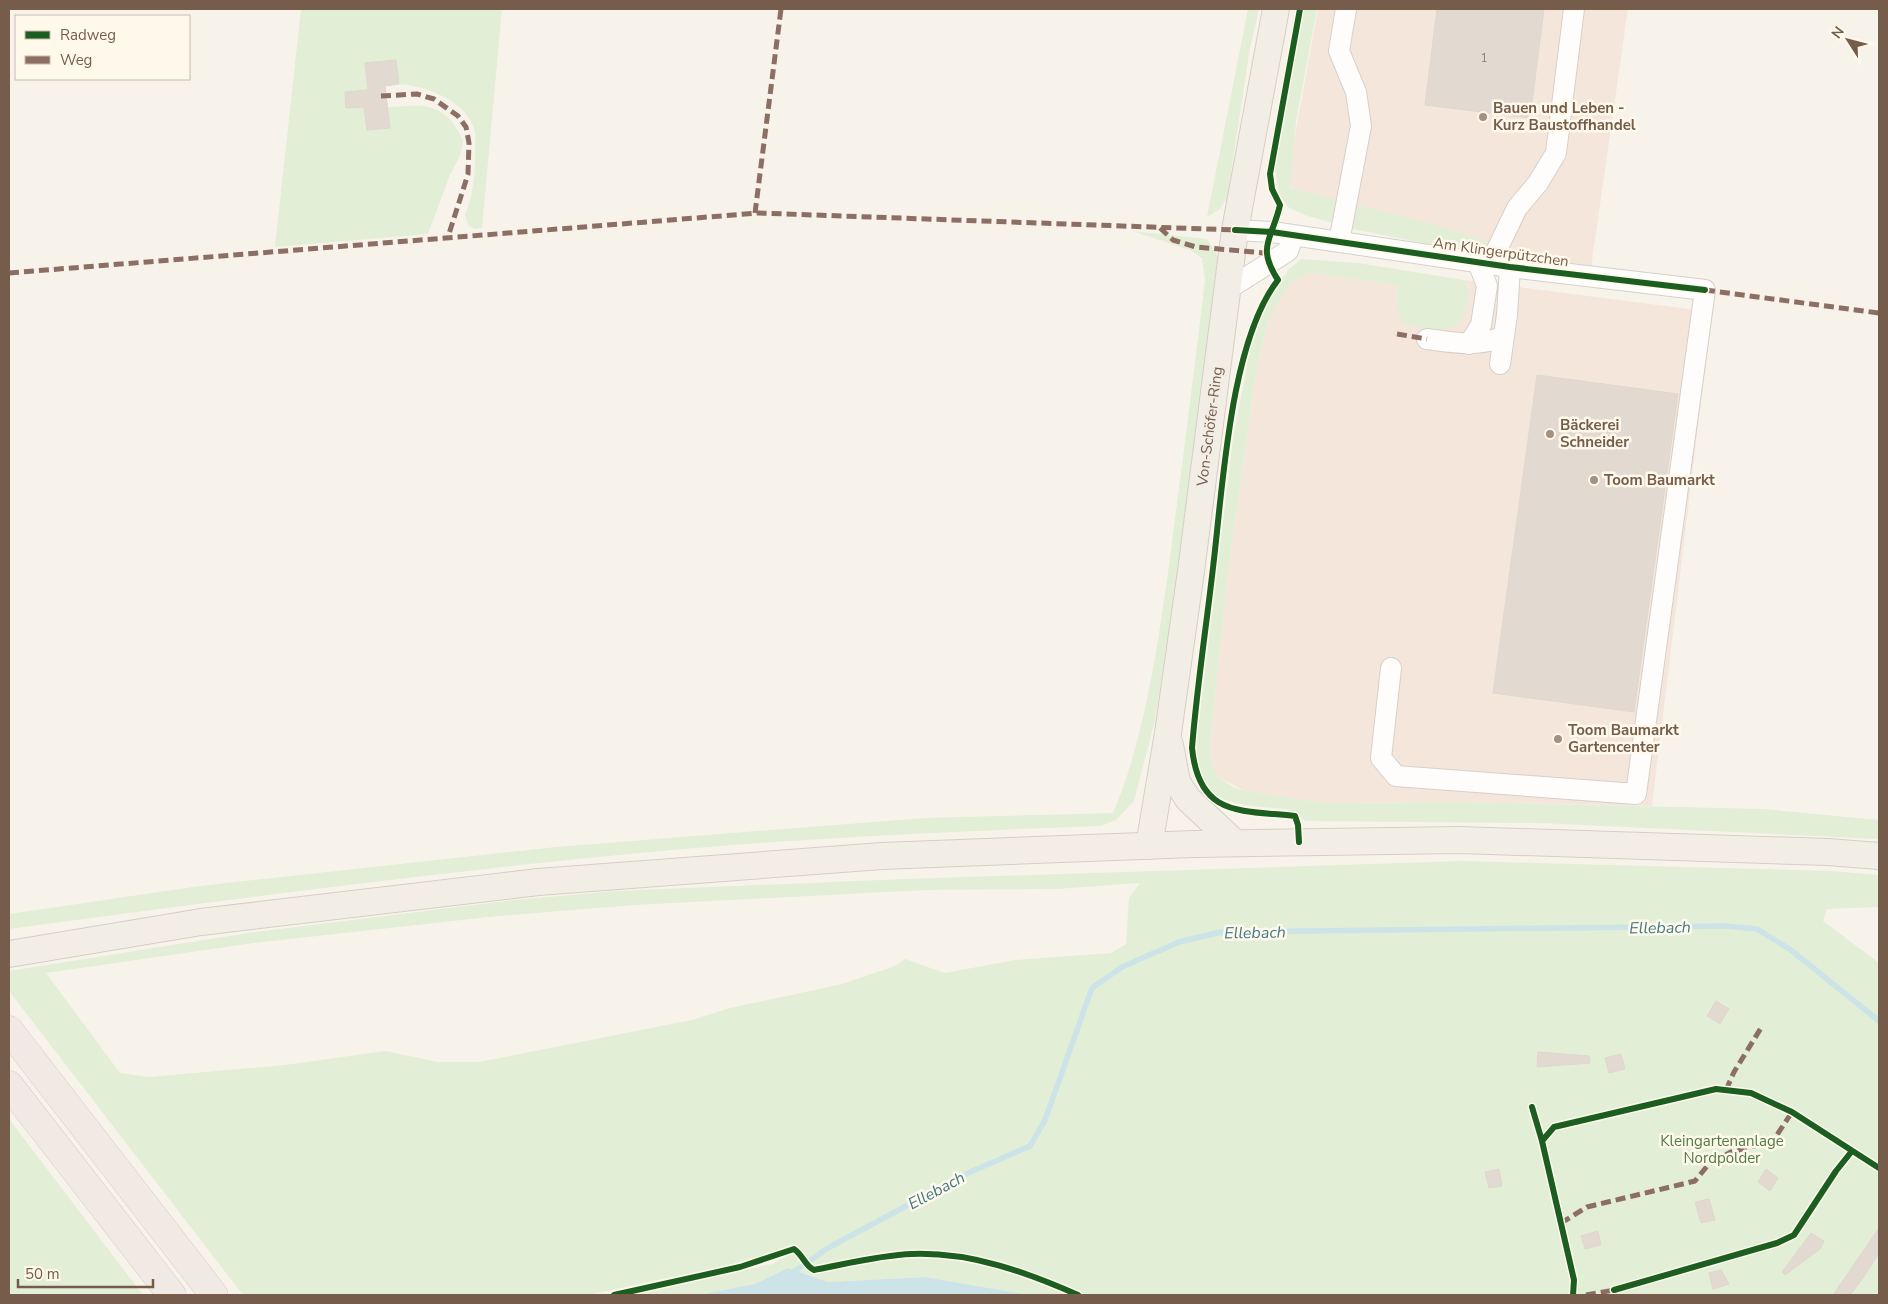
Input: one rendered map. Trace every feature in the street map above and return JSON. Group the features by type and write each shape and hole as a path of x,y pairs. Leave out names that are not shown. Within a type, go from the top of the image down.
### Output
{"highway":[{"path":"9,1030 214,1295"},
{"path":"9,1086 172,1295"}],"main road":[{"name":"Von-Schöfer-Ring","path":"1149,846 1168,733 1235,230 1276,9"},
{"path":"1168,733 1178,782 1193,804 1235,843"},
{"path":"9,954 201,922 538,882 882,856 1235,843 1459,840 1818,852 1879,856"}],"street":[{"path":"1339,242 1361,126 1356,92 1339,51 1346,9"},
{"path":"1469,344 1482,325 1486,286 1484,263 1517,208 1538,183 1556,153 1574,9"},
{"name":"Am Klingerpützchen","path":"1235,230 1272,232 1510,267 1706,290 1636,794 1396,776 1380,758 1391,668"},
{"path":"1228,288 1288,251 1293,236"},
{"path":"1500,364 1502,337 1507,315 1510,267"},
{"path":"1432,345 1486,344 1502,337"}],"shaded area":[{"path":"1318,9 1628,9 1591,268 1480,253 1316,201 1286,185"},
{"path":"1311,273 1398,285 1397,312 1469,288 1464,280 1712,312 1652,806 1457,802 1325,803 1245,791 1219,778 1211,763 1210,743 1228,572 1257,366 1269,318 1277,301 1291,281"}],"green space":[{"path":"301,9 502,9 482,228 475,229 468,225 465,215 474,173 475,132 472,122 459,107 432,91 413,86 389,85 375,87 376,108 417,106 438,110 456,127 463,141 460,156 450,175 428,234 275,247"},
{"path":"1248,9 1259,9 1250,48 1227,198 1220,209 1207,217"},
{"path":"1304,9 1317,9 1296,121 1290,188 1436,225 1483,240 1492,248 1495,257 1353,229 1305,215 1288,207 1279,194 1275,168"},
{"path":"1132,231 1207,239 1218,256 1184,551 1154,724 1134,801 1116,820 1101,826 840,838 598,857 345,885 9,929 9,914 200,886 556,847 924,818 1113,813 1134,753 1156,654 1205,280 1202,258 1190,250"},
{"path":"1301,259 1358,263 1464,280 1468,290 1467,299 1463,317 1458,324 1451,328 1434,329 1404,324 1397,312 1398,285 1311,273 1291,282 1269,318 1257,366 1228,572 1210,743 1211,763 1219,778 1233,787 1245,791 1325,803 1457,802 1763,809 1879,820 1879,839 1540,823 1305,821 1292,811 1244,805 1218,797 1210,790 1203,781 1199,770 1197,737 1233,439 1252,340 1267,300 1289,269"},
{"name":"Kleingartenanlage Nordpolder","path":"1463,861 1832,871 1879,875 1879,907 1827,909 1823,921 1879,963 1879,1295 1029,1295 925,1277 828,1282 788,1268 756,1284 699,1295 634,1295 772,1264 784,1257 782,1250 752,1260 588,1295 243,1295 9,991 9,971 248,933 514,900 616,891 905,879","holes":["1140,883 1129,898 1126,944 1111,953 1015,960 945,973 905,959 895,966 842,984 730,1008 692,1020 479,1062 438,1062 385,1051 285,1065 149,1077 120,1073 46,973 254,943 498,916 635,905 925,890 1057,889"]},
{"path":"9,1119 143,1295 9,1295"}],"water":[{"path":"788,1268 828,1282 925,1277 1029,1295 699,1295 755,1284"}],"building":[{"path":"1437,9 1544,9 1530,118 1425,105"},
{"path":"396,60 399,84 385,86 390,128 367,130 364,107 346,108 345,92 368,90 365,63"},
{"path":"1537,375 1678,394 1634,712 1493,693"},
{"path":"1716,1001 1729,1009 1720,1024 1707,1016"},
{"path":"1538,1052 1589,1056 1590,1063 1537,1067"},
{"path":"1621,1054 1625,1069 1609,1073 1605,1058"},
{"path":"1499,1169 1502,1186 1489,1188 1485,1172"},
{"path":"1766,1169 1778,1178 1770,1191 1758,1182"},
{"path":"1709,1199 1715,1220 1701,1223 1695,1202"},
{"path":"1879,1228 1879,1253 1863,1278 1850,1295 1833,1295"},
{"path":"1598,1231 1601,1245 1585,1249 1581,1236"},
{"path":"1811,1233 1824,1241 1820,1249 1785,1275 1782,1272"},
{"path":"1721,1270 1729,1284 1713,1289 1709,1273"}],"waterway":[{"name":"Ellebach","path":"791,1274 828,1248 966,1174 1030,1146 1045,1120 1092,988 1122,967 1179,942 1221,932 1725,926 1757,929 1791,950 1879,1021"}],"marked path":[{"path":"755,213 781,9"},
{"path":"381,96 417,94 434,99 458,116 466,127 469,143 468,174 448,237"},
{"path":"9,273 758,213 1235,230"},
{"path":"1160,228 1173,240 1196,247 1265,253"},
{"path":"1705,290 1879,313"},
{"path":"1397,334 1427,339"},
{"path":"1726,1090 1734,1072 1761,1028"},
{"path":"1561,1223 1587,1207 1695,1181 1708,1165 1731,1152 1773,1141 1792,1112"},
{"path":"1586,1295 1614,1290 1615,1294"}],"cycle path":[{"path":"1299,842 1298,825 1295,816 1240,810 1226,806 1213,798 1203,787 1196,770 1192,748 1221,491 1239,374 1249,338 1262,306 1278,280 1271,268 1267,251 1280,205 1272,189 1270,174 1300,9"},
{"path":"1235,230 1272,232 1510,267 1705,290"},
{"path":"1542,1141 1554,1127 1716,1089 1751,1093 1792,1112 1879,1168"},
{"path":"1532,1107 1542,1141 1574,1280 1573,1295"},
{"path":"1614,1290 1777,1243 1794,1235 1836,1171 1852,1151"},
{"path":"614,1295 740,1267 794,1249 808,1266 814,1270 900,1255 934,1254 956,1256 1018,1271 1078,1295"}],"place":[{"name":"Bauen und Leben - Kurz Baustoffhandel","path":"1483,117"},
{"name":"Bäckerei Schneider","path":"1550,434"},
{"name":"Toom Baumarkt","path":"1594,480"},
{"name":"Toom Baumarkt Gartencenter","path":"1558,739"}]}
